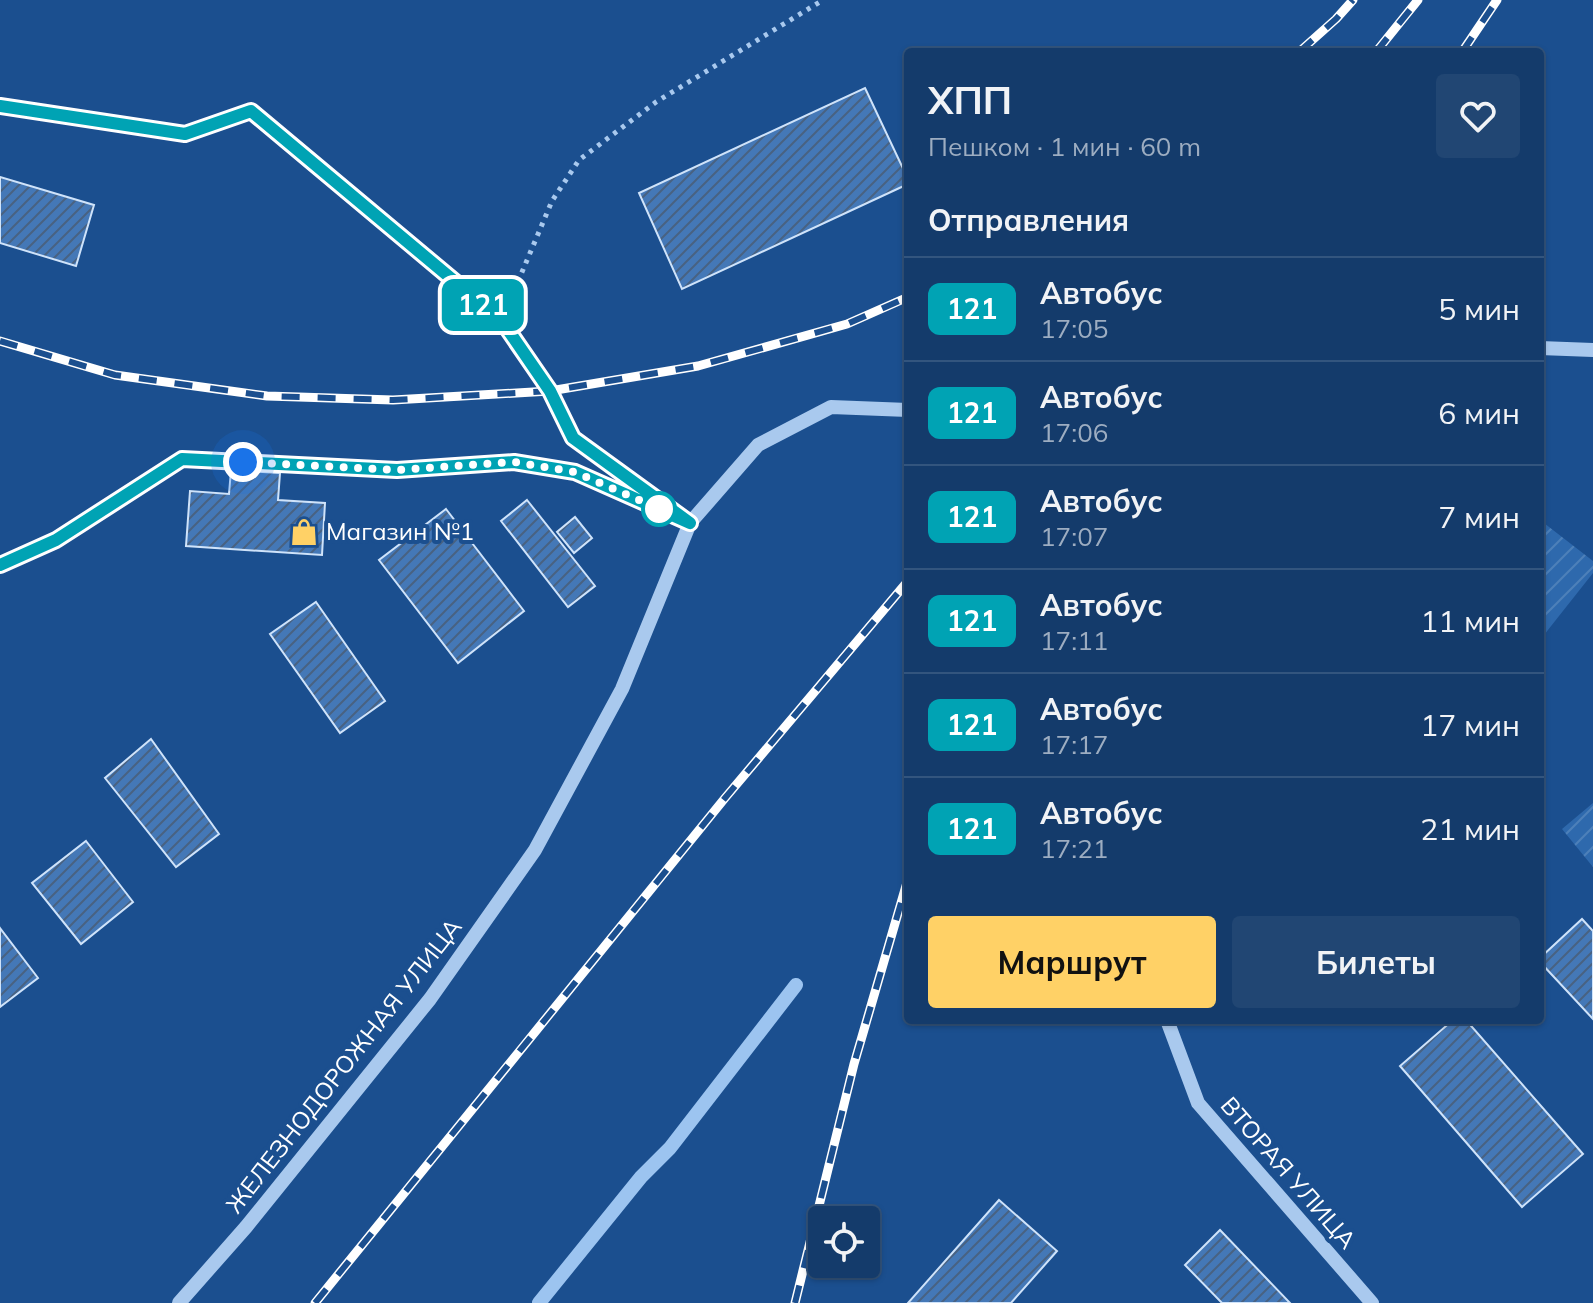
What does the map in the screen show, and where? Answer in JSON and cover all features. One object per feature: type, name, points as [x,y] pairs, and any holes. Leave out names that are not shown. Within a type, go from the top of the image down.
[{"type":"street","points":[[0,106],[185,134],[251,111],[502,321],[550,391],[573,438],[690,523]]},
{"type":"street","points":[[1544,348],[1593,350]]},
{"type":"street","name":"ЖЕЛЕЗНОДОРОЖНАЯ УЛИЦА","points":[[179,1303],[246,1227],[430,999],[535,850],[622,689],[690,523],[758,445],[807,419],[831,407],[904,410]]},
{"type":"street","points":[[0,565],[56,540],[182,459],[397,470],[514,462],[575,472],[690,523]]},
{"type":"street","name":"ВТОРАЯ УЛИЦА","points":[[1168,1024],[1198,1103],[1372,1303]]},
{"type":"path","points":[[502,321],[552,201],[579,160],[656,102],[823,0]]},
{"type":"shaded area","points":[[1544,523],[1593,561],[1593,573],[1544,635]]},
{"type":"shaded area","points":[[1593,803],[1593,867],[1562,829]]},
{"type":"building","points":[[865,88],[904,171],[904,186],[682,289],[639,193]]},
{"type":"building","points":[[0,177],[94,205],[76,266],[0,243]]},
{"type":"building","points":[[231,470],[280,473],[278,500],[325,503],[322,555],[186,546],[190,491],[229,494]]},
{"type":"building","points":[[527,500],[595,586],[568,607],[501,521]]},
{"type":"building","points":[[446,509],[524,611],[458,663],[379,560]]},
{"type":"building","points":[[575,517],[592,538],[574,553],[557,532]]},
{"type":"building","points":[[316,602],[385,701],[340,733],[270,634]]},
{"type":"building","points":[[151,739],[219,834],[176,867],[105,778]]},
{"type":"building","points":[[86,841],[133,902],[81,944],[32,883]]},
{"type":"building","points":[[1582,919],[1593,931],[1593,1019],[1544,966],[1544,954]]},
{"type":"building","points":[[0,928],[38,978],[0,1007]]},
{"type":"building","points":[[1448,1024],[1469,1024],[1583,1154],[1522,1207],[1400,1066]]},
{"type":"building","points":[[999,1200],[1057,1251],[1011,1303],[908,1303]]},
{"type":"building","points":[[1220,1230],[1290,1303],[1222,1303],[1185,1265]]},
{"type":"waterway","points":[[539,1303],[641,1177],[670,1148],[796,985]]},
{"type":"railway","points":[[1303,48],[1353,0]]},
{"type":"railway","points":[[1379,48],[1418,0]]},
{"type":"railway","points":[[1465,48],[1497,0]]},
{"type":"railway","points":[[0,341],[115,375],[267,396],[393,400],[550,391],[698,366],[847,324],[904,299]]},
{"type":"railway","points":[[315,1303],[725,798],[904,586]]},
{"type":"railway","points":[[795,1303],[854,1064],[904,893]]},
{"type":"bus line","name":"121","points":[[0,106],[185,134],[251,111],[502,321],[550,391],[573,438],[690,523],[575,472],[514,462],[397,470],[182,459],[56,540],[0,565]]},
{"type":"place","name":"Магазин №1","points":[[304,532]]},
{"type":"route","points":[[243,462],[397,470],[514,462],[575,472],[662,510],[659,509]]}]
